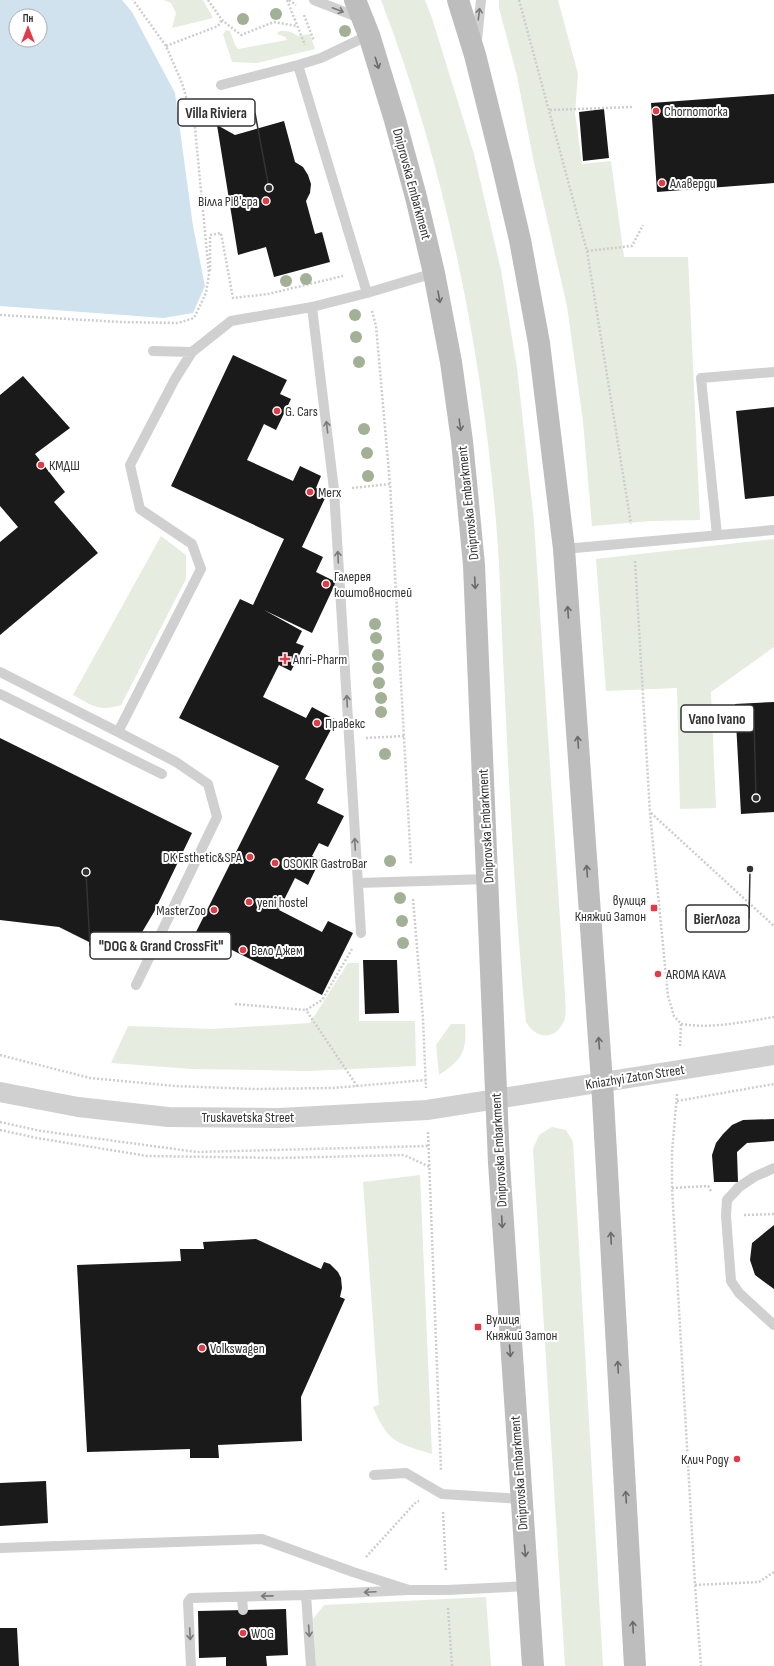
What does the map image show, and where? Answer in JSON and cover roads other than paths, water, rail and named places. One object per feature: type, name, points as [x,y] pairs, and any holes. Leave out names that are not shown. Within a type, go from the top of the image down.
[{"type":"main road","points":[[458,0],[475,56],[520,240],[538,336],[564,549],[602,1082],[635,1666]]},
{"type":"main road","name":"Dniprovska Embarkment","points":[[362,18],[395,120],[416,197],[434,273],[451,362],[462,441],[474,565],[496,1099],[507,1303],[533,1666]]},
{"type":"street","name":"Kniazhyi Zaton Street","points":[[496,1099],[774,1055]]},
{"type":"street","name":"Truskavetska Street","points":[[0,1092],[78,1107],[168,1117],[279,1118],[427,1110],[496,1099]]},
{"type":"lane","points":[[221,85],[321,58],[362,18],[314,0]]},
{"type":"lane","points":[[475,56],[481,0]]},
{"type":"lane","points":[[298,65],[367,293]]},
{"type":"lane","points":[[118,732],[201,569],[192,544],[140,509],[130,465],[175,379],[192,352],[231,321],[312,307],[367,293],[434,273]]},
{"type":"lane","points":[[312,307],[334,490],[361,933]]},
{"type":"lane","points":[[153,351],[192,352]]},
{"type":"lane","points":[[717,535],[701,378],[774,372]]},
{"type":"lane","points":[[564,549],[774,530]]},
{"type":"lane","points":[[1,674],[176,762],[208,784],[217,817],[136,985]]},
{"type":"lane","points":[[0,694],[162,774]]},
{"type":"lane","points":[[358,883],[488,879]]},
{"type":"lane","points":[[774,1168],[754,1177],[739,1187],[727,1200],[726,1216],[731,1280],[739,1293],[774,1325]]},
{"type":"lane","points":[[374,1475],[406,1473],[442,1494],[521,1499]]},
{"type":"lane","points":[[0,1548],[262,1539],[353,1572],[409,1590]]},
{"type":"lane","points":[[191,1666],[188,1602],[191,1598],[306,1596],[409,1590],[447,1590],[528,1586]]},
{"type":"lane","points":[[306,1596],[311,1666]]},
{"type":"lane","points":[[242,1597],[243,1610]]},
{"type":"water","points":[[0,0],[122,0],[132,12],[175,93],[193,226],[205,286],[193,313],[164,318],[0,306]]},
{"type":"place","name":"Chornomorka","points":[[656,111]]},
{"type":"place","name":"Алаверди","points":[[662,183]]},
{"type":"place","name":"Villa Riviera","points":[[269,188]]},
{"type":"place","name":"Вілла Рів'єра","points":[[266,201]]},
{"type":"place","name":"G. Cars","points":[[277,411]]},
{"type":"place","name":"КМДШ","points":[[41,465]]},
{"type":"place","name":"Merx","points":[[310,492]]},
{"type":"place","name":"Галерея коштовностей","points":[[326,584]]},
{"type":"place","name":"Anri-Pharm","points":[[285,659]]},
{"type":"place","name":"Правекс","points":[[317,723]]},
{"type":"place","name":"Vano Ivano","points":[[756,798]]},
{"type":"place","name":"DK Esthetic&SPA","points":[[250,857]]},
{"type":"place","name":"OSOKIR GastroBar","points":[[275,863]]},
{"type":"place","name":"BierЛога","points":[[750,869]]},
{"type":"place","name":"\"DOG & Grand CrossFit\"","points":[[86,872]]},
{"type":"place","name":"yeni hostel","points":[[249,902]]},
{"type":"place","name":"вулиця Княжий Затон","points":[[654,908]]},
{"type":"place","name":"MasterZoo","points":[[214,910]]},
{"type":"place","name":"Вело Джем","points":[[243,950]]},
{"type":"place","name":"AROMA KAVA","points":[[658,974]]},
{"type":"place","name":"Вулиця Княжий Затон","points":[[478,1327]]},
{"type":"place","name":"Volkswagen","points":[[202,1348]]},
{"type":"place","name":"Клич Роду","points":[[737,1459]]},
{"type":"place","name":"WOG","points":[[243,1633]]}]
